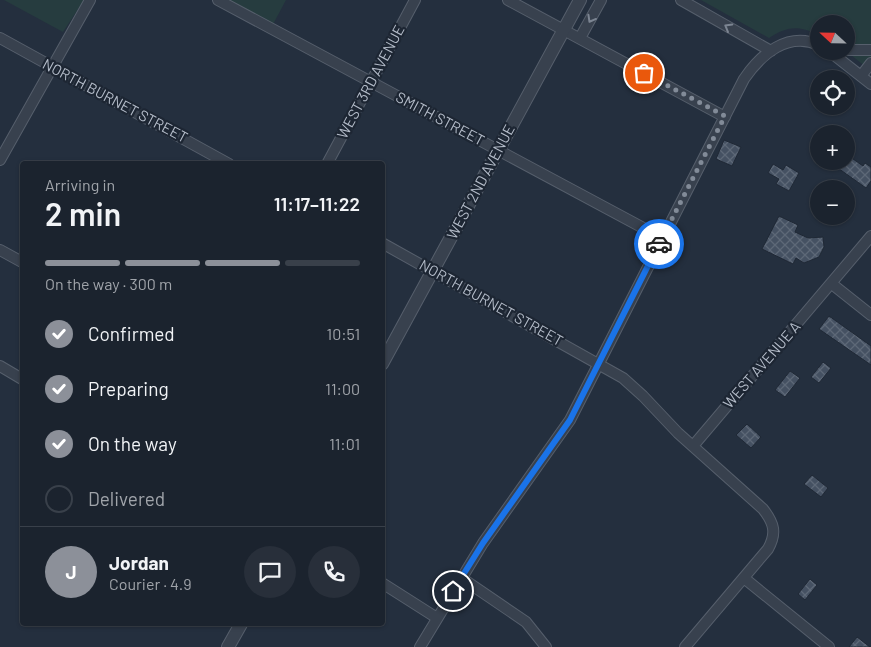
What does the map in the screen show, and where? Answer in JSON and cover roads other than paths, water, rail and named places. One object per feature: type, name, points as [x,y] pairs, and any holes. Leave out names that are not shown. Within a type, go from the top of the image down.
[{"type":"street","points":[[0,160],[90,0]]},
{"type":"street","name":"SMITH STREET","points":[[218,0],[662,238]]},
{"type":"street","name":"WEST 3RD AVENUE","points":[[329,161],[415,0]]},
{"type":"street","points":[[508,0],[725,116]]},
{"type":"street","name":"WEST 2ND AVENUE","points":[[385,359],[580,0]]},
{"type":"street","points":[[580,38],[601,0]]},
{"type":"street","points":[[681,0],[771,51]]},
{"type":"street","name":"NORTH BURNET STREET","points":[[0,38],[223,161]]},
{"type":"street","points":[[420,647],[460,577],[556,441],[600,364],[662,238],[725,116],[755,63],[771,51],[797,39],[810,41]]},
{"type":"street","points":[[855,50],[871,50]]},
{"type":"street","points":[[841,60],[871,84]]},
{"type":"street","points":[[861,76],[871,63]]},
{"type":"street","name":"WEST AVENUE A","points":[[693,446],[871,236]]},
{"type":"street","name":"NORTH BURNET STREET","points":[[385,245],[600,364],[643,396],[693,446],[763,509],[771,519],[774,529],[768,549],[744,578]]},
{"type":"street","points":[[0,250],[20,261]]},
{"type":"street","points":[[832,284],[871,315]]},
{"type":"street","points":[[0,366],[20,378]]},
{"type":"street","points":[[460,577],[526,622],[546,647]]},
{"type":"street","points":[[685,647],[744,578],[829,647]]},
{"type":"street","points":[[385,585],[437,618]]},
{"type":"street","points":[[228,647],[240,626]]}]
